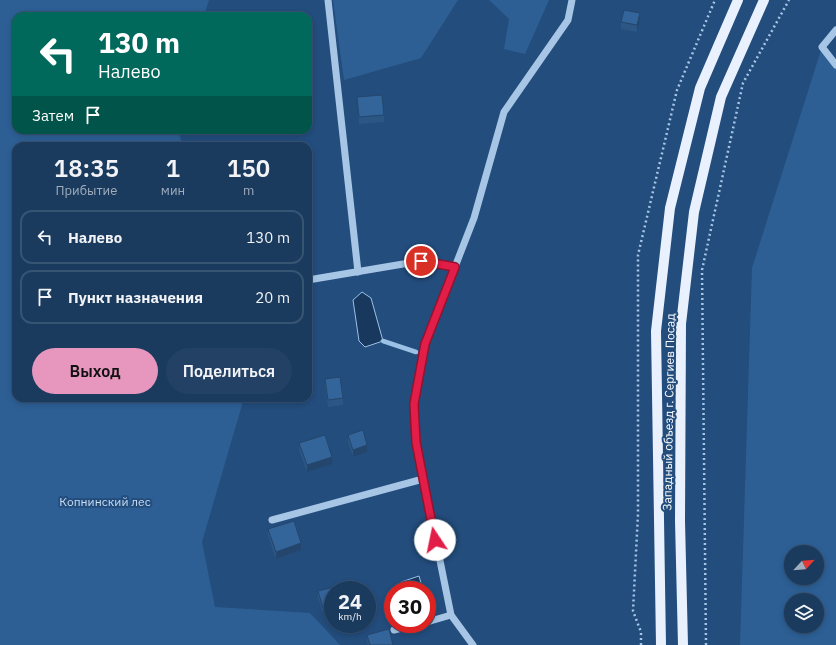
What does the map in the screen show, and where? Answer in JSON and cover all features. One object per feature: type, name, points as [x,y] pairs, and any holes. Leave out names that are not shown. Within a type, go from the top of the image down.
[{"type":"main road","name":"Западный объезд г. Сергиев Посад","points":[[661,645],[656,331],[670,208],[700,88],[738,0]]},
{"type":"main road","name":"Западный объезд г. Сергиев Посад","points":[[683,645],[680,521],[681,324],[694,212],[721,97],[764,0]]},
{"type":"street","points":[[328,0],[358,272]]},
{"type":"street","points":[[473,645],[451,615],[416,442],[414,404],[425,344],[474,218],[504,112],[568,20],[572,0]]},
{"type":"street","points":[[836,30],[822,47],[836,65]]},
{"type":"street","points":[[312,279],[421,261],[455,267]]},
{"type":"street","points":[[272,520],[423,479]]},
{"type":"street","points":[[436,619],[451,615]]},
{"type":"path","points":[[706,645],[702,270],[743,83],[789,0]]},
{"type":"green space","name":"Копнинский лес","points":[[0,0],[209,0],[205,12],[12,12],[12,134],[179,134],[182,142],[12,142],[12,402],[243,402],[202,542],[215,607],[310,613],[324,628],[324,633],[329,633],[340,645],[0,645]]},
{"type":"green space","points":[[333,0],[458,0],[421,58],[344,80]]},
{"type":"green space","points":[[489,0],[549,0],[525,54],[504,49],[509,19]]},
{"type":"green space","points":[[822,47],[836,65],[836,645],[740,645],[752,268]]},
{"type":"shaded area","points":[[362,292],[371,298],[383,341],[365,347],[359,341],[353,300]]},
{"type":"shaded area","points":[[419,576],[420,581],[404,581]]},
{"type":"building","points":[[624,10],[640,13],[637,25],[621,22]]},
{"type":"building","points":[[382,95],[384,115],[359,117],[357,97]]},
{"type":"building","points":[[340,377],[343,398],[328,400],[325,379]]},
{"type":"building","points":[[363,430],[367,445],[353,450],[348,435]]},
{"type":"building","points":[[325,435],[332,457],[307,465],[299,443]]},
{"type":"building","points":[[294,521],[301,543],[276,552],[268,529]]},
{"type":"building","points":[[324,590],[324,608],[323,608],[318,591]]},
{"type":"building","points":[[384,630],[384,633],[390,633],[393,645],[370,645],[367,635]]},
{"type":"waterway","points":[[383,341],[416,352]]},
{"type":"route","points":[[421,261],[455,267],[425,344],[414,404],[416,442],[435,540]]}]
